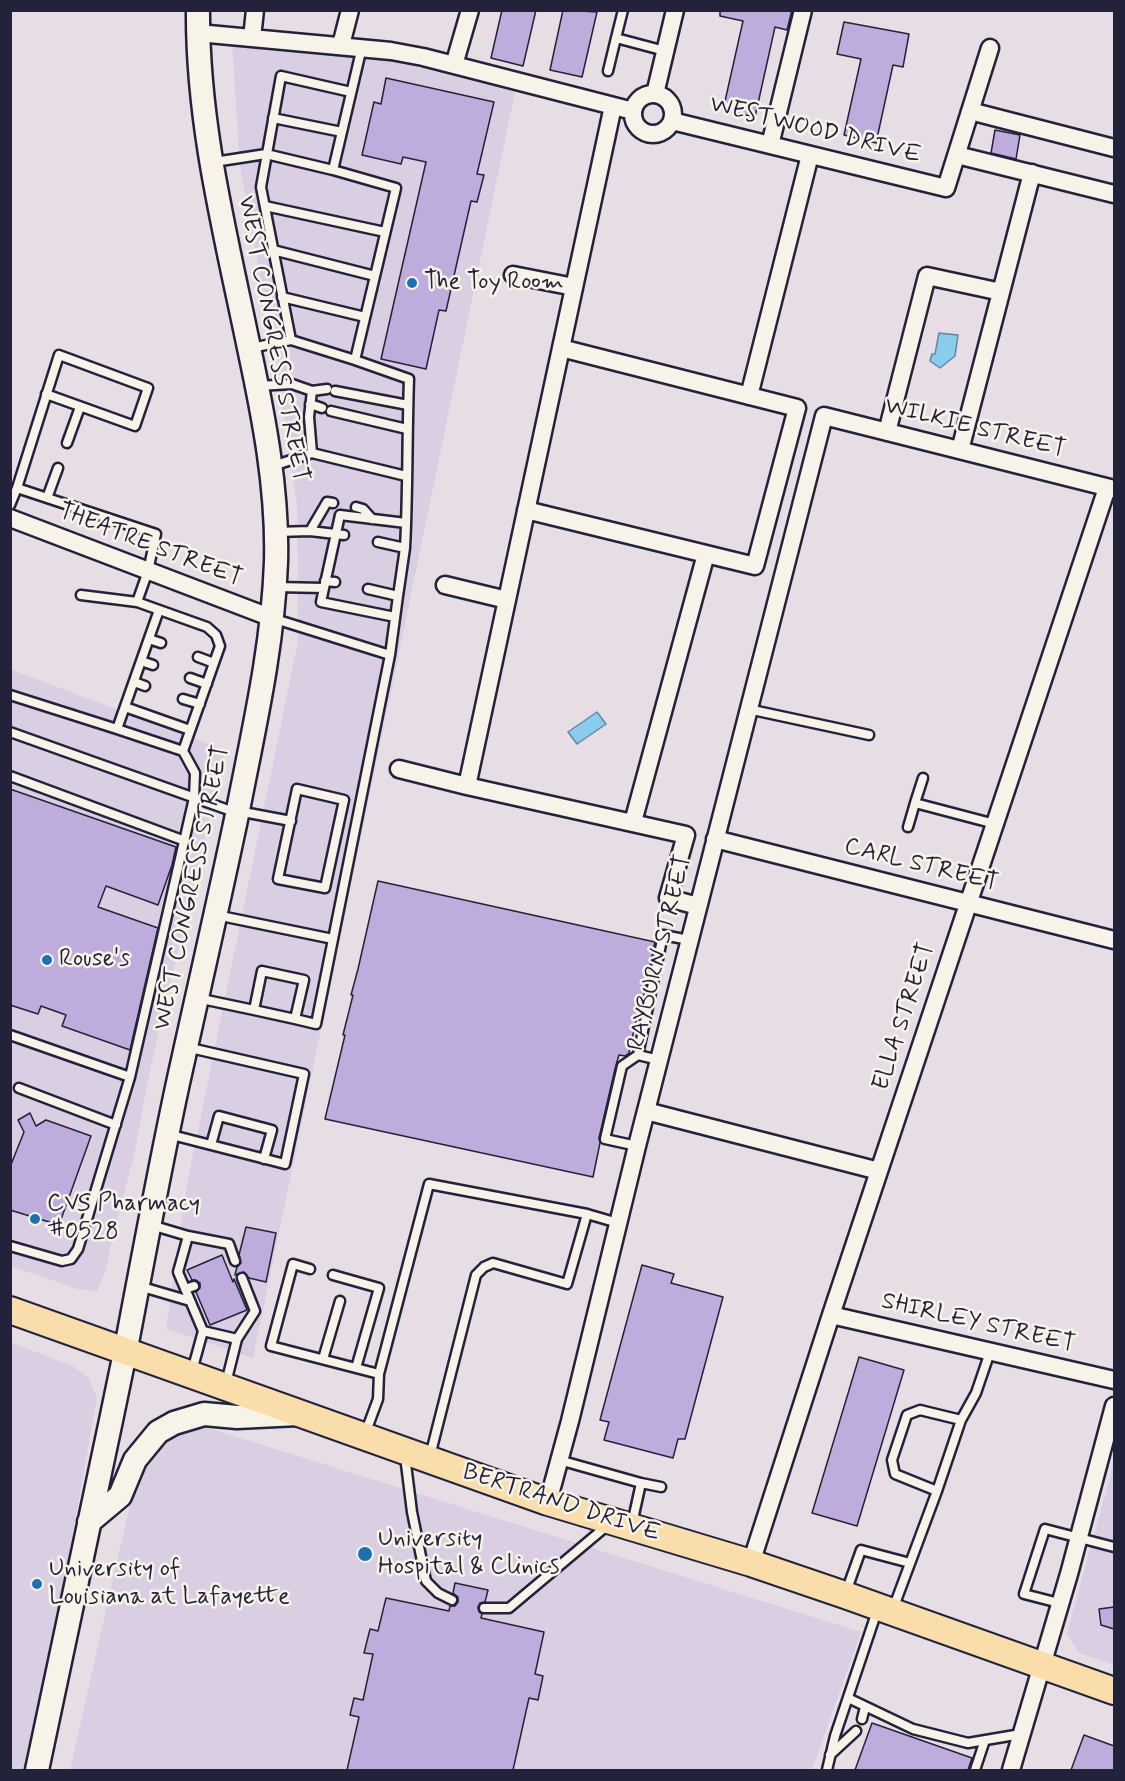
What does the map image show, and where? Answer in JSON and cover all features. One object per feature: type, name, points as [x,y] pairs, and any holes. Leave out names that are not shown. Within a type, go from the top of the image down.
[{"type":"main road","name":"WEST CONGRESS STREET","points":[[37,1770],[186,1047],[237,812],[266,668],[272,618],[276,532],[271,467],[250,349],[205,129],[198,10]]},
{"type":"main road","name":"BERTRAND DRIVE","points":[[10,1310],[548,1502],[751,1563],[1114,1691]]},
{"type":"main road","points":[[89,1522],[120,1496],[135,1460],[158,1432],[174,1423],[204,1414],[237,1418],[301,1414]]},
{"type":"street","points":[[252,38],[255,10]]},
{"type":"street","points":[[341,45],[350,10]]},
{"type":"street","points":[[454,65],[470,10]]},
{"type":"street","points":[[655,94],[675,10]]},
{"type":"street","points":[[770,145],[803,10]]},
{"type":"street","points":[[198,33],[392,51],[633,111]]},
{"type":"street","points":[[990,48],[957,155],[1114,194]]},
{"type":"street","points":[[655,94],[669,102],[672,108],[672,121],[658,134],[646,133],[635,124],[633,111],[639,99],[645,95],[655,94]]},
{"type":"street","points":[[467,786],[613,106]]},
{"type":"street","points":[[970,111],[1114,148]]},
{"type":"street","name":"WESTWOOD DRIVE","points":[[672,121],[946,188],[957,155]]},
{"type":"street","points":[[749,396],[810,155]]},
{"type":"street","points":[[960,450],[1032,173]]},
{"type":"street","points":[[513,275],[574,287]]},
{"type":"street","points":[[887,432],[927,276],[1001,292]]},
{"type":"street","points":[[561,348],[797,408],[755,566]]},
{"type":"street","name":"WILKIE STREET","points":[[824,416],[1111,488]]},
{"type":"street","name":"RAYBURN STREET","points":[[548,1502],[824,416]]},
{"type":"street","points":[[779,476],[807,483]]},
{"type":"street","name":"ELLA STREET","points":[[751,1563],[968,903],[1111,488]]},
{"type":"street","points":[[526,510],[783,574]]},
{"type":"street","name":"THEATRE STREET","points":[[10,518],[272,618]]},
{"type":"street","points":[[633,822],[706,554]]},
{"type":"street","points":[[445,585],[507,600]]},
{"type":"street","points":[[399,770],[686,835],[668,898],[698,906]]},
{"type":"street","name":"CARL STREET","points":[[715,839],[1114,939]]},
{"type":"street","points":[[646,1111],[879,1171]]},
{"type":"street","name":"SHIRLEY STREET","points":[[831,1315],[1114,1380]]},
{"type":"street","points":[[1011,1770],[1114,1406]]},
{"type":"lane","points":[[608,71],[623,10]]},
{"type":"lane","points":[[616,38],[665,51]]},
{"type":"lane","points":[[333,170],[362,47]]},
{"type":"lane","points":[[291,340],[261,187],[281,76],[351,92]]},
{"type":"lane","points":[[273,118],[342,132]]},
{"type":"lane","points":[[211,163],[266,154],[333,170],[396,189],[355,360]]},
{"type":"lane","points":[[265,206],[385,232]]},
{"type":"lane","points":[[273,250],[375,276]]},
{"type":"lane","points":[[282,297],[365,317]]},
{"type":"lane","points":[[197,998],[316,1024],[390,655],[405,548],[409,379],[291,340],[250,349]]},
{"type":"lane","points":[[10,506],[46,394],[59,356],[148,388],[135,426],[46,394]]},
{"type":"lane","points":[[257,386],[292,384],[312,391],[331,390],[408,405]]},
{"type":"lane","points":[[312,391],[309,417],[312,453]]},
{"type":"lane","points":[[310,404],[407,429]]},
{"type":"lane","points":[[67,443],[80,407]]},
{"type":"lane","points":[[271,467],[312,453],[406,476]]},
{"type":"lane","points":[[47,498],[58,468]]},
{"type":"lane","points":[[16,488],[156,534],[148,571],[137,602]]},
{"type":"lane","points":[[310,531],[327,502],[333,503]]},
{"type":"lane","points":[[356,507],[363,509],[372,519]]},
{"type":"lane","points":[[395,617],[321,602],[340,535],[340,515],[406,523]]},
{"type":"lane","points":[[276,532],[310,531],[340,535]]},
{"type":"lane","points":[[378,542],[405,548]]},
{"type":"lane","points":[[274,587],[328,583]]},
{"type":"lane","points":[[368,589],[398,596]]},
{"type":"lane","points":[[81,596],[137,602],[207,627],[216,634],[220,646],[183,751]]},
{"type":"lane","points":[[117,729],[159,610]]},
{"type":"lane","points":[[272,618],[390,655]]},
{"type":"lane","points":[[149,639],[160,643]]},
{"type":"lane","points":[[198,657],[214,663]]},
{"type":"lane","points":[[141,661],[153,665]]},
{"type":"lane","points":[[190,678],[207,684]]},
{"type":"lane","points":[[134,682],[146,686]]},
{"type":"lane","points":[[10,694],[183,751],[195,773],[194,798],[185,841],[130,1077],[78,1249],[71,1259],[62,1261],[10,1246]]},
{"type":"lane","points":[[183,699],[200,704]]},
{"type":"lane","points":[[125,706],[190,730]]},
{"type":"lane","points":[[748,709],[869,735]]},
{"type":"lane","points":[[10,732],[237,812],[291,821]]},
{"type":"lane","points":[[10,776],[185,841]]},
{"type":"lane","points":[[908,827],[923,778]]},
{"type":"lane","points":[[297,789],[344,800],[325,888],[278,879],[291,821],[297,789]]},
{"type":"lane","points":[[915,803],[995,824]]},
{"type":"lane","points":[[215,915],[333,939]]},
{"type":"lane","points":[[637,1146],[605,1139],[622,1066],[638,1055],[663,935],[689,940]]},
{"type":"lane","points":[[254,1010],[262,971],[304,980],[295,1019]]},
{"type":"lane","points":[[10,1035],[130,1077]]},
{"type":"lane","points":[[168,1134],[285,1164],[303,1074],[186,1047]]},
{"type":"lane","points":[[638,1055],[659,1060]]},
{"type":"lane","points":[[19,1088],[116,1125]]},
{"type":"lane","points":[[211,1145],[219,1116],[272,1130],[264,1159]]},
{"type":"lane","points":[[363,1437],[378,1399],[380,1374],[429,1184],[587,1214],[618,1223]]},
{"type":"lane","points":[[429,1460],[476,1275],[484,1267],[493,1263],[567,1284],[587,1214]]},
{"type":"lane","points":[[150,1224],[188,1236],[229,1244],[235,1261]]},
{"type":"lane","points":[[188,1236],[178,1272],[190,1287],[190,1301]]},
{"type":"lane","points":[[310,1269],[293,1264],[271,1346],[380,1374]]},
{"type":"lane","points":[[333,1275],[379,1288],[356,1368]]},
{"type":"lane","points":[[225,1387],[237,1339],[255,1311],[245,1296],[242,1278]]},
{"type":"lane","points":[[138,1286],[190,1301],[200,1313],[203,1331],[191,1374]]},
{"type":"lane","points":[[323,1359],[340,1301]]},
{"type":"lane","points":[[203,1331],[237,1339]]},
{"type":"lane","points":[[827,1770],[848,1698],[885,1610],[910,1563],[961,1420],[976,1393],[990,1352]]},
{"type":"lane","points":[[937,1491],[895,1474],[892,1460],[907,1415],[920,1410],[961,1420]]},
{"type":"lane","points":[[405,1452],[412,1512],[426,1581],[438,1593],[452,1600]]},
{"type":"lane","points":[[559,1460],[661,1487]]},
{"type":"lane","points":[[484,1608],[509,1608],[622,1525],[641,1483]]},
{"type":"lane","points":[[1059,1603],[1024,1594],[1045,1529],[1114,1546]]},
{"type":"lane","points":[[845,1595],[861,1551],[910,1563]]},
{"type":"lane","points":[[848,1698],[913,1729],[968,1743],[1022,1734]]},
{"type":"lane","points":[[862,1719],[864,1707]]},
{"type":"lane","points":[[830,1755],[856,1731]]},
{"type":"lane","points":[[975,1770],[985,1740]]},
{"type":"shaded area","points":[[232,44],[376,57],[515,92],[253,1358],[166,1329],[188,1179],[298,641],[297,507],[276,363],[240,167]]},
{"type":"shaded area","points":[[10,669],[225,750],[149,1075],[134,1155],[106,1269],[97,1292],[77,1289],[11,1266]]},
{"type":"shaded area","name":"University of Louisiana at Lafayette","points":[[10,1342],[73,1366],[89,1378],[97,1398],[30,1770],[10,1770]]},
{"type":"shaded area","name":"University Hospital & Clinics","points":[[187,1427],[208,1428],[861,1632],[812,1770],[70,1770],[136,1477],[166,1437]]},
{"type":"shaded area","points":[[1114,1462],[1114,1665],[1079,1653],[1067,1633]]},
{"type":"water","points":[[939,333],[958,335],[955,356],[940,368],[930,361],[932,354],[935,354]]},
{"type":"water","points":[[597,712],[606,724],[577,744],[568,732]]},
{"type":"building","points":[[502,10],[536,10],[523,66],[491,58]]},
{"type":"building","points":[[563,10],[597,12],[582,77],[550,70]]},
{"type":"building","points":[[720,10],[792,10],[787,30],[775,27],[755,117],[723,110],[743,21],[720,16]]},
{"type":"building","points":[[844,22],[909,34],[903,67],[893,65],[876,143],[844,135],[861,59],[837,54]]},
{"type":"building","points":[[386,78],[494,102],[477,174],[484,175],[477,202],[471,201],[446,311],[439,310],[426,369],[381,359],[426,162],[403,157],[401,164],[362,155],[374,102],[381,104]]},
{"type":"building","points":[[995,130],[1020,135],[1016,159],[991,153]]},
{"type":"building","points":[[10,789],[176,847],[158,905],[106,886],[98,907],[158,928],[130,1050],[62,1026],[66,1015],[41,1006],[38,1014],[10,1005]]},
{"type":"building","points":[[378,881],[655,942],[629,1053],[625,1056],[619,1055],[616,1065],[599,1138],[593,1177],[325,1119]]},
{"type":"building","points":[[30,1113],[36,1126],[46,1120],[91,1136],[59,1225],[10,1210],[10,1167],[24,1132],[18,1120]]},
{"type":"building","points":[[246,1227],[276,1233],[266,1282],[249,1278],[244,1272],[235,1275],[241,1263],[239,1255]]},
{"type":"building","points":[[222,1255],[247,1310],[210,1325],[196,1292],[200,1288],[200,1283],[192,1280],[187,1270]]},
{"type":"building","points":[[642,1265],[674,1274],[671,1283],[723,1297],[685,1439],[678,1439],[673,1458],[604,1440],[609,1422],[600,1420]]},
{"type":"building","points":[[859,1357],[904,1370],[857,1526],[812,1513]]},
{"type":"building","points":[[455,1583],[488,1590],[485,1602],[480,1603],[478,1607],[482,1614],[481,1618],[544,1632],[535,1674],[543,1676],[538,1700],[529,1698],[513,1770],[347,1770],[359,1717],[350,1715],[354,1698],[363,1700],[373,1654],[364,1653],[370,1629],[378,1631],[386,1598],[449,1611],[450,1606],[455,1606],[458,1602],[458,1597],[453,1593]]},
{"type":"building","points":[[1114,1607],[1114,1629],[1101,1625],[1099,1609]]},
{"type":"building","points":[[872,1723],[972,1758],[968,1770],[855,1770]]},
{"type":"building","points":[[1084,1735],[1114,1746],[1114,1770],[1071,1770]]},
{"type":"place","name":"The Toy Room","points":[[412,283]]},
{"type":"place","name":"Rouse's","points":[[47,960]]},
{"type":"place","name":"CVS Pharmacy #0528","points":[[35,1219]]},
{"type":"place","name":"University Hospital & Clinics","points":[[365,1554]]},
{"type":"place","name":"University of Louisiana at Lafayette","points":[[37,1584]]}]
